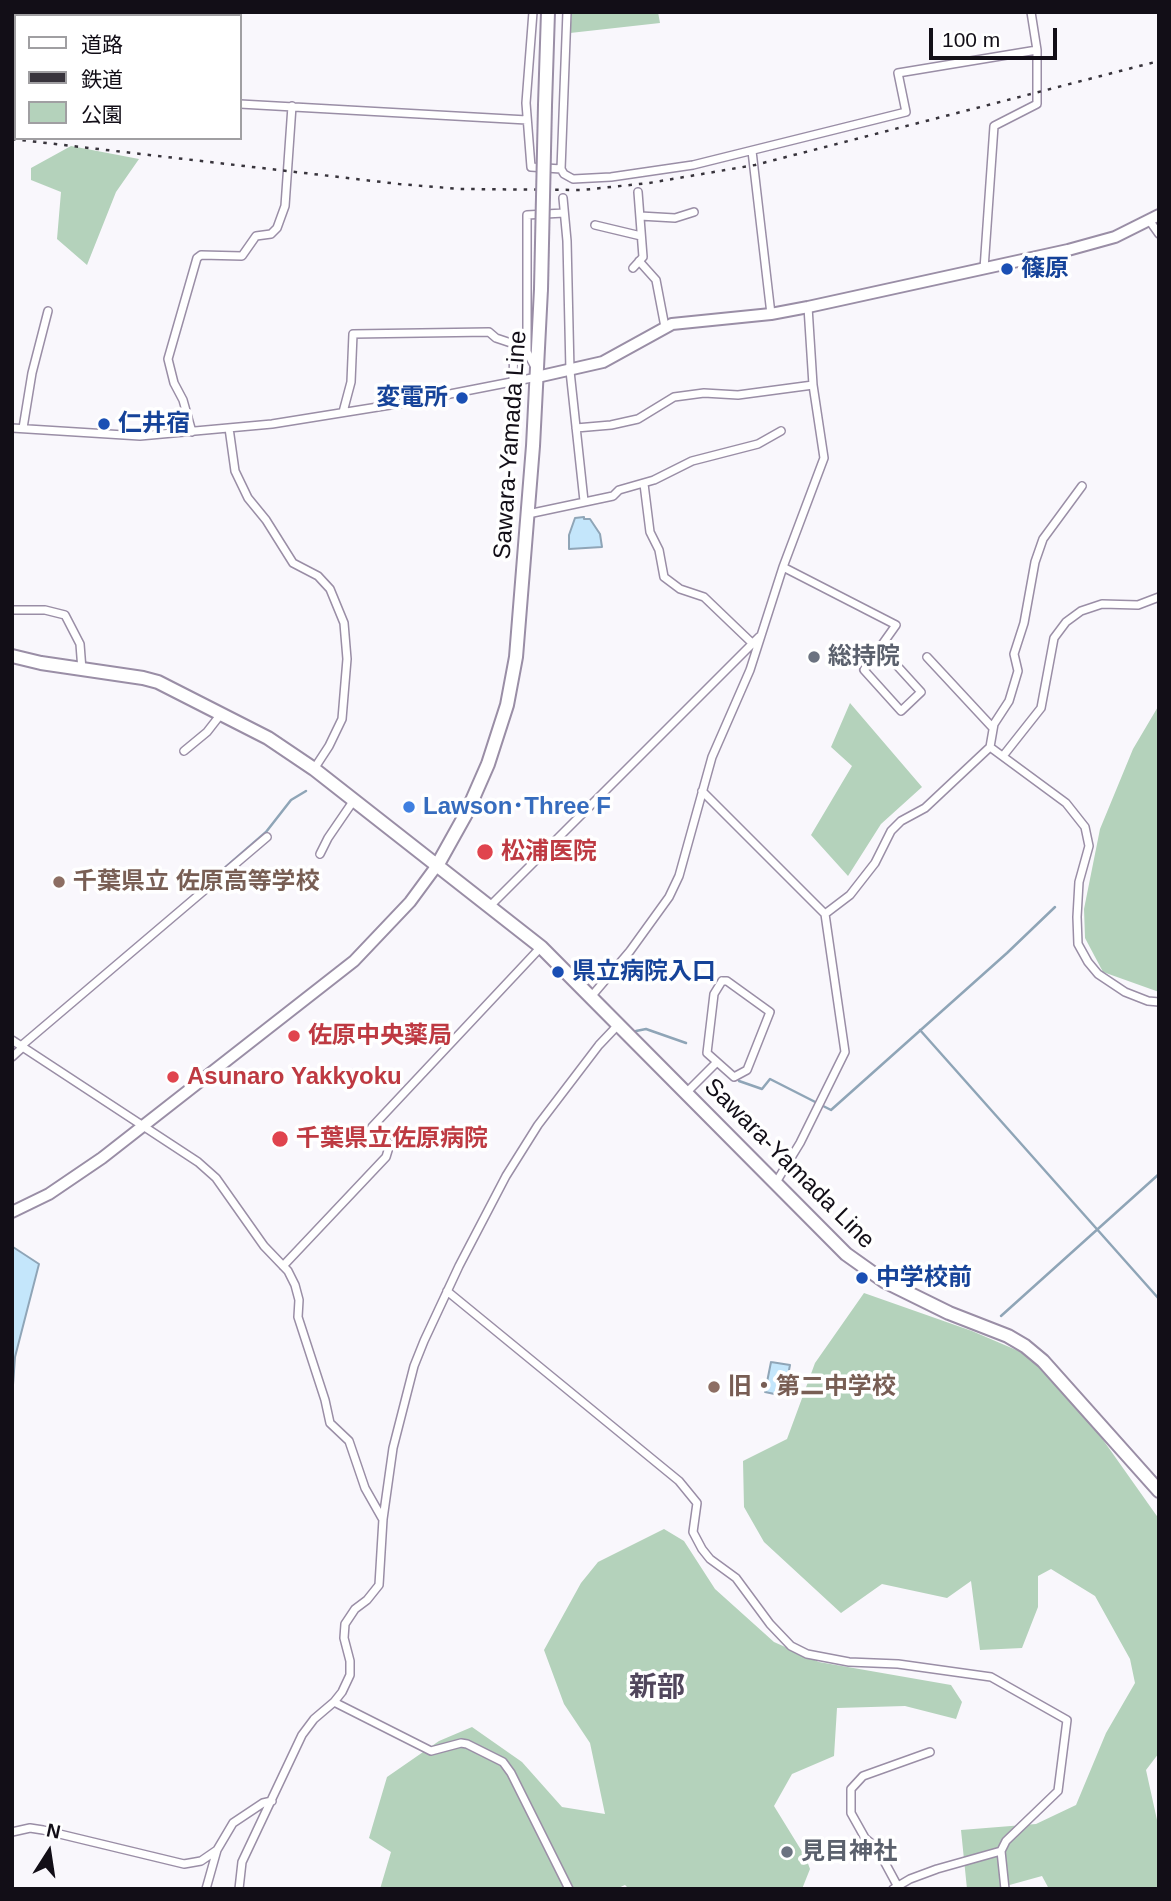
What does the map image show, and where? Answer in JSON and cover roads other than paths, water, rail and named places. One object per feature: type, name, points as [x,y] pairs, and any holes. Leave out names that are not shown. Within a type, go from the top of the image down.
[{"type":"main road","name":"Sawara-Yamada Line","points":[[438,864],[467,812],[488,764],[507,705],[517,645],[537,374],[548,12]]},
{"type":"main road","name":"Sawara-Yamada Line","points":[[12,656],[158,682],[268,738],[314,769],[541,947],[775,1184],[858,1264],[884,1281],[1025,1346],[1043,1361],[1159,1490]]},
{"type":"street","points":[[533,12],[527,120],[531,167],[561,169]]},
{"type":"street","points":[[568,12],[561,169],[573,179],[611,177],[693,165],[906,112],[898,73],[1037,50]]},
{"type":"street","points":[[984,269],[993,126],[1037,104],[1037,50],[1031,12]]},
{"type":"street","points":[[242,104],[527,120]]},
{"type":"street","points":[[192,432],[168,359],[197,258],[201,255],[242,256],[256,236],[271,234],[277,228],[285,206],[292,106]]},
{"type":"street","points":[[752,151],[771,314]]},
{"type":"street","points":[[633,268],[643,257],[638,192]]},
{"type":"street","points":[[563,198],[570,370],[584,501]]},
{"type":"street","points":[[640,216],[675,218],[694,212]]},
{"type":"street","points":[[537,374],[527,352],[527,215],[564,214]]},
{"type":"street","points":[[12,428],[140,436],[272,425],[409,402],[603,362],[672,324],[771,314],[984,269],[1115,237],[1154,217],[1159,234]]},
{"type":"street","points":[[595,225],[641,236]]},
{"type":"street","points":[[639,261],[656,280],[665,327]]},
{"type":"street","points":[[590,998],[630,951],[669,897],[679,876],[712,757],[750,670],[783,566],[824,458],[813,385],[808,307]]},
{"type":"street","points":[[23,428],[32,373],[48,312]]},
{"type":"street","points":[[343,412],[351,382],[353,334],[489,332],[496,338],[514,344],[513,381]]},
{"type":"street","points":[[576,428],[635,420],[674,397],[704,393],[738,395],[813,385]]},
{"type":"street","points":[[229,428],[235,471],[248,498],[266,520],[293,564],[318,576],[330,589],[344,623],[347,659],[342,719],[314,769]]},
{"type":"street","points":[[528,514],[613,496],[619,490],[644,484],[692,461],[748,447],[781,430]]},
{"type":"street","points":[[644,484],[650,533],[659,550],[664,578],[680,589],[704,597],[752,643]]},
{"type":"street","points":[[825,914],[850,895],[875,863],[891,831],[901,821],[925,808],[990,747],[993,728],[1009,701],[1018,671],[1014,654],[1024,623],[1035,562],[1043,539],[1082,486]]},
{"type":"street","points":[[783,566],[896,625],[880,647],[864,670],[901,711],[921,692],[880,647]]},
{"type":"street","points":[[1003,756],[1041,708],[1054,638],[1066,622],[1081,611],[1102,604],[1138,606],[1159,597]]},
{"type":"street","points":[[12,610],[45,610],[65,615],[80,644],[82,670]]},
{"type":"street","points":[[490,906],[762,634]]},
{"type":"street","points":[[927,657],[993,728]]},
{"type":"street","points":[[184,751],[208,732],[221,714]]},
{"type":"street","points":[[990,747],[1066,803],[1085,827],[1089,846],[1079,882],[1077,917],[1078,944],[1088,962],[1098,974],[1125,992],[1148,1001],[1159,1002]]},
{"type":"street","points":[[702,791],[825,914],[845,1052],[800,1143],[775,1184]]},
{"type":"street","points":[[320,854],[355,800]]},
{"type":"street","points":[[12,1057],[19,1045],[267,837]]},
{"type":"street","points":[[12,1212],[70,1181],[354,961],[410,902],[438,864]]},
{"type":"street","points":[[283,1266],[386,1157],[390,1144],[372,1126],[541,947]]},
{"type":"street","points":[[727,981],[770,1012],[747,1070],[734,1077],[717,1062],[707,1053],[709,1031],[714,994],[718,985],[727,981]]},
{"type":"street","points":[[239,1889],[242,1862],[302,1735],[342,1692],[349,1675],[345,1624],[355,1609],[367,1600],[379,1585],[383,1519],[393,1448],[414,1366],[447,1291],[506,1176],[538,1125],[599,1045],[618,1025]]},
{"type":"street","points":[[19,1045],[198,1162],[216,1178],[295,1285],[299,1300],[298,1317],[326,1400],[330,1423],[349,1441],[365,1489],[383,1519]]},
{"type":"street","points":[[687,1092],[717,1062]]},
{"type":"street","points":[[447,1291],[679,1481],[696,1503],[693,1532],[702,1549],[710,1559],[736,1578],[770,1624],[791,1646],[807,1654],[849,1662],[898,1664],[991,1677],[1067,1720],[1058,1791],[1006,1840],[1001,1851],[1005,1889]]},
{"type":"street","points":[[334,1702],[431,1751],[461,1743],[503,1762],[569,1889]]},
{"type":"street","points":[[930,1752],[863,1776],[851,1789],[851,1812],[865,1838],[877,1848],[895,1887],[937,1869],[1001,1851]]},
{"type":"street","points":[[206,1889],[217,1850],[233,1823],[263,1803],[272,1801]]},
{"type":"street","points":[[12,1832],[30,1828],[43,1830],[184,1864],[201,1861],[217,1850]]},
{"type":"water","points":[[575,518],[590,519],[600,534],[602,547],[569,549],[569,535]]},
{"type":"water","points":[[13,1247],[39,1264],[15,1357],[12,1399]]},
{"type":"water","points":[[771,1362],[790,1365],[784,1396],[765,1392]]},
{"type":"waterway","points":[[174,912],[266,832],[291,800],[306,791]]},
{"type":"waterway","points":[[739,1081],[762,1089],[770,1079],[831,1110],[1055,907]]},
{"type":"waterway","points":[[636,1031],[646,1029],[686,1043]]},
{"type":"waterway","points":[[920,1030],[1159,1299]]},
{"type":"waterway","points":[[1001,1316],[1159,1174]]},
{"type":"railway","points":[[21,140],[399,184],[460,189],[582,190],[649,183],[755,165],[1159,61]]},
{"type":"place","name":"篠原","points":[[1007,269]]},
{"type":"place","name":"変電所","points":[[462,398]]},
{"type":"place","name":"仁井宿","points":[[104,424]]},
{"type":"place","name":"総持院","points":[[814,657]]},
{"type":"place","name":"Lawson･Three F","points":[[409,807]]},
{"type":"place","name":"松浦医院","points":[[485,852]]},
{"type":"place","name":"千葉県立 佐原高等学校","points":[[59,882]]},
{"type":"place","name":"県立病院入口","points":[[558,972]]},
{"type":"place","name":"佐原中央薬局","points":[[294,1036]]},
{"type":"place","name":"Asunaro Yakkyoku","points":[[173,1077]]},
{"type":"place","name":"千葉県立佐原病院","points":[[280,1139]]},
{"type":"place","name":"中学校前","points":[[862,1278]]},
{"type":"place","name":"旧・第二中学校","points":[[714,1387]]},
{"type":"place","name":"見目神社","points":[[787,1852]]},
{"type":"district","name":"新部","points":[[657,1688]]}]
